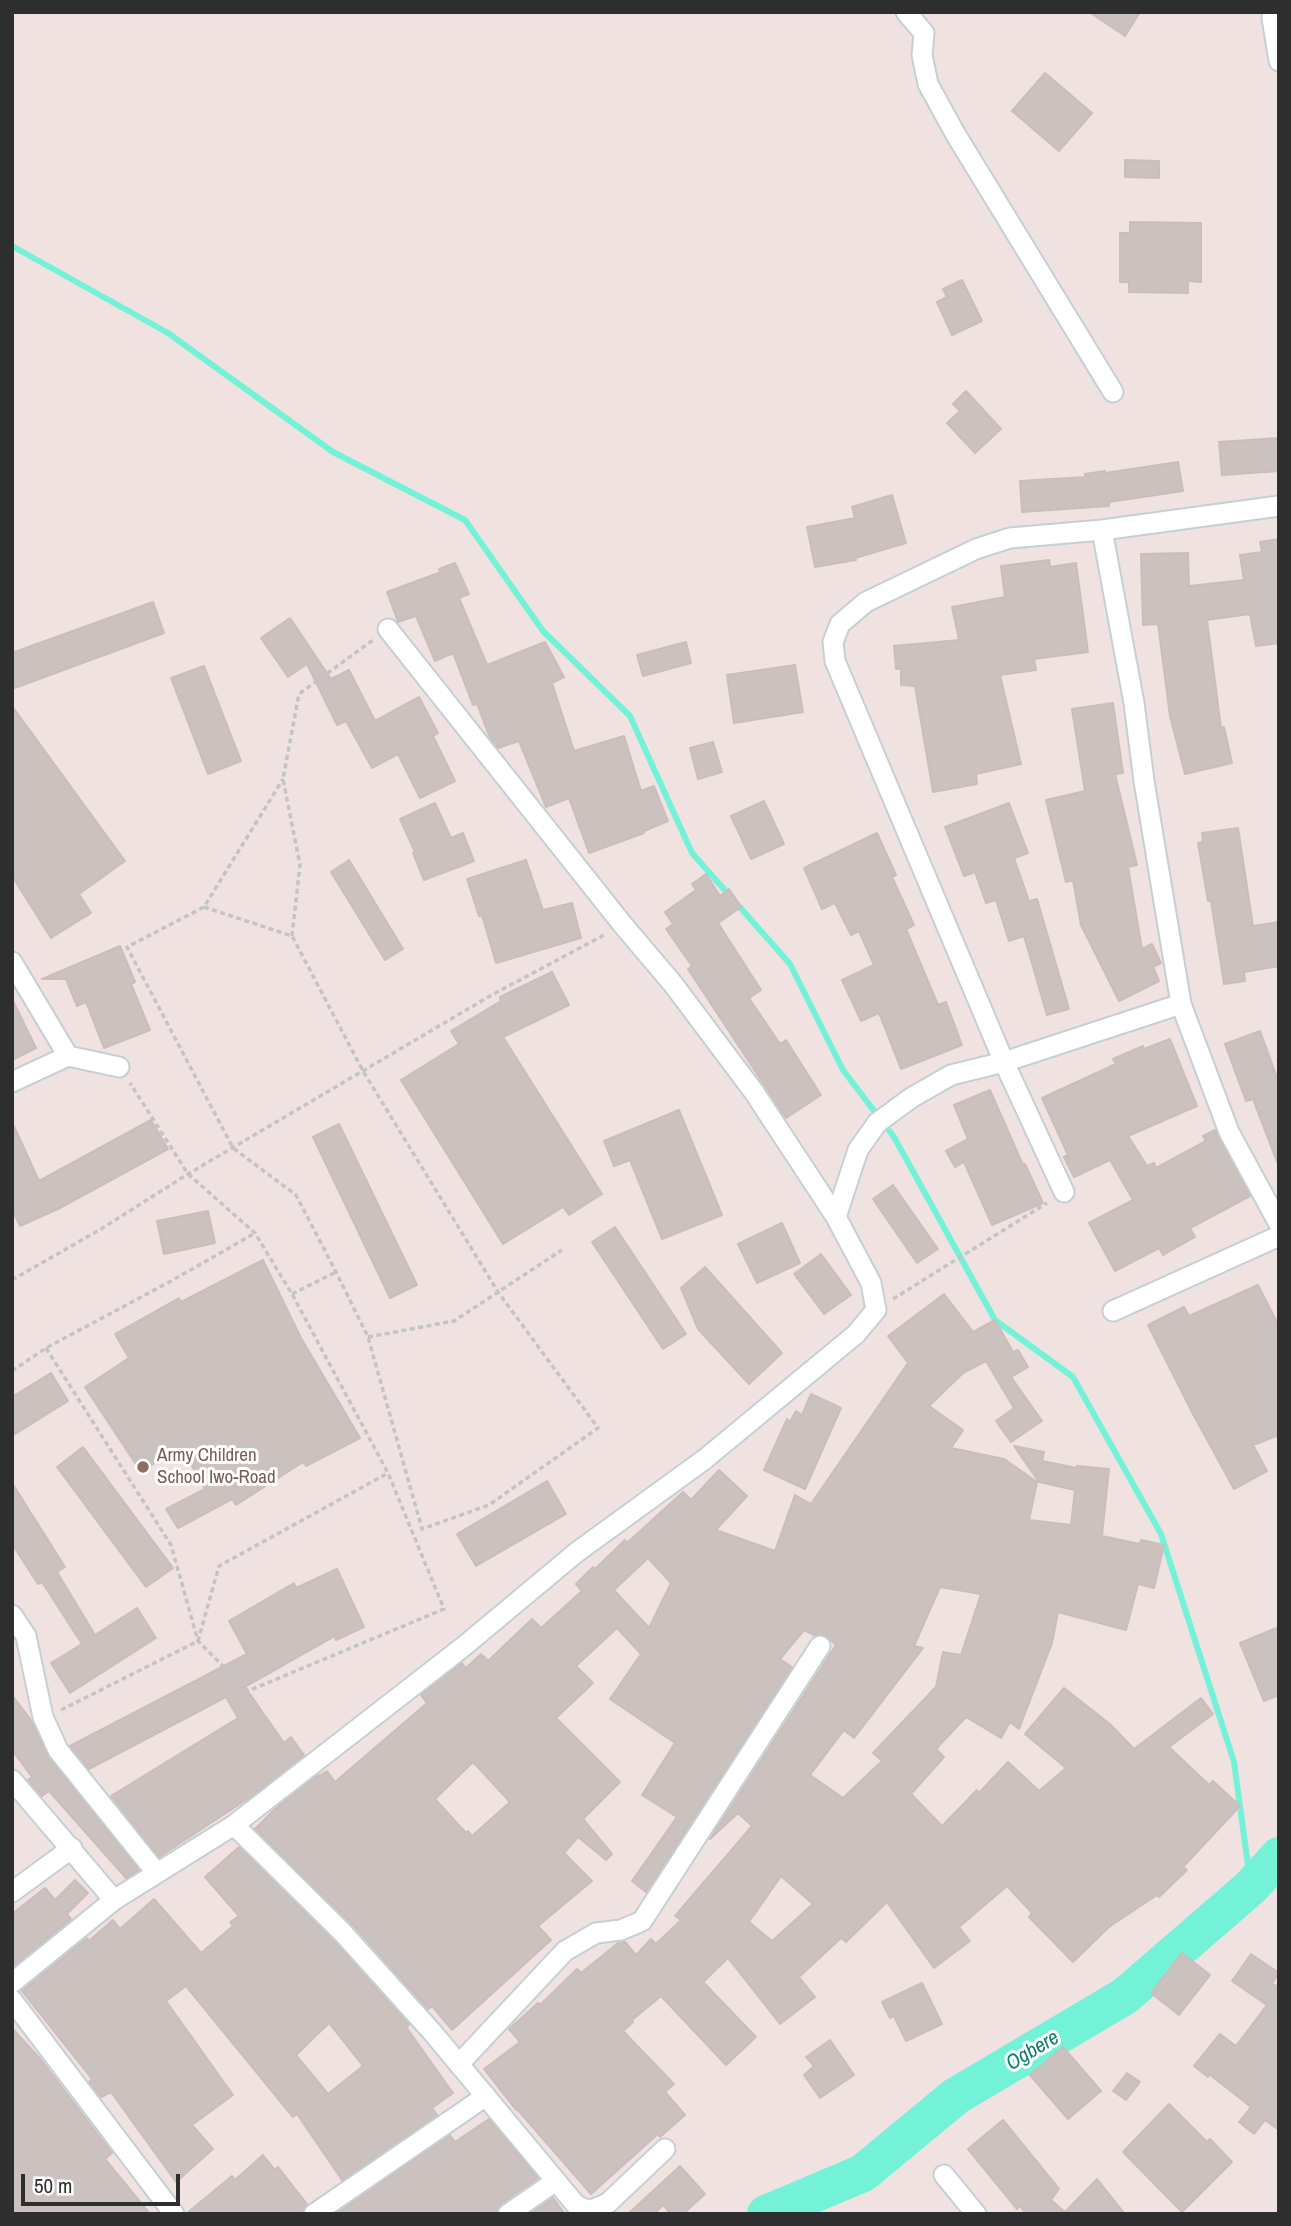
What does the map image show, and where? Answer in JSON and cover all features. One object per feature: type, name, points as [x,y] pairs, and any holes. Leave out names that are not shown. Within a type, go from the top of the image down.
[{"type":"street","points":[[906,12],[925,33]]},
{"type":"street","points":[[930,12],[922,55],[928,84],[956,135],[1113,392]]},
{"type":"street","points":[[1274,12],[1272,18],[1279,61]]},
{"type":"street","points":[[1063,1192],[1004,1062],[835,661],[833,642],[840,624],[866,602],[976,549],[1010,538],[1102,530],[1279,506]]},
{"type":"street","points":[[1102,530],[1134,703],[1144,781],[1181,1004],[1202,1067],[1229,1132],[1279,1224]]},
{"type":"street","points":[[12,1983],[114,1900],[234,1825],[463,1647],[577,1552],[705,1459],[856,1334],[876,1310],[871,1283],[836,1217],[754,1092],[673,984],[388,629]]},
{"type":"street","points":[[12,962],[68,1056]]},
{"type":"street","points":[[836,1217],[858,1150],[882,1119],[951,1075],[1004,1062],[1181,1004]]},
{"type":"street","points":[[12,1082],[68,1056],[119,1067]]},
{"type":"street","points":[[1113,1311],[1279,1236]]},
{"type":"street","points":[[12,1615],[26,1636],[43,1717],[58,1750],[156,1872]]},
{"type":"street","points":[[459,2064],[565,1951],[596,1933],[621,1930],[642,1921],[820,1646]]},
{"type":"street","points":[[12,1780],[114,1900]]},
{"type":"street","points":[[234,1825],[343,1933],[459,2064],[576,2205],[589,2211],[608,2203],[665,2149]]},
{"type":"street","points":[[12,1892],[72,1848]]},
{"type":"street","points":[[12,2000],[174,2214]]},
{"type":"street","points":[[314,2214],[486,2096]]},
{"type":"street","points":[[944,2175],[976,2214]]},
{"type":"street","points":[[508,2214],[556,2181]]},
{"type":"path","points":[[284,779],[204,907],[127,947],[233,1148],[296,1195],[337,1272],[368,1337],[422,1529],[489,1506],[598,1429],[498,1292],[363,1071],[292,936],[300,864],[284,779],[299,694],[388,629]]},
{"type":"path","points":[[204,907],[292,936]]},
{"type":"path","points":[[12,1280],[490,996],[624,925]]},
{"type":"path","points":[[46,1348],[171,1545],[198,1641],[248,1691],[444,1609],[388,1473],[292,1294],[255,1233],[188,1174],[119,1067]]},
{"type":"path","points":[[876,1310],[1063,1192]]},
{"type":"path","points":[[12,1371],[46,1348],[255,1233]]},
{"type":"path","points":[[368,1337],[454,1321],[562,1250]]},
{"type":"path","points":[[292,1294],[337,1272]]},
{"type":"path","points":[[54,1713],[198,1641],[219,1566],[388,1473]]},
{"type":"building","points":[[1089,12],[1140,12],[1125,36]]},
{"type":"building","points":[[1045,73],[1092,113],[1059,151],[1012,111]]},
{"type":"building","points":[[1125,160],[1159,161],[1159,178],[1125,177]]},
{"type":"building","points":[[1130,222],[1201,223],[1201,282],[1188,281],[1188,293],[1129,292],[1129,282],[1120,282],[1120,233],[1130,233]]},
{"type":"building","points":[[962,280],[982,321],[952,335],[937,302],[947,297],[943,289]]},
{"type":"building","points":[[966,391],[1001,429],[975,453],[947,423],[960,411],[953,404]]},
{"type":"building","points":[[1279,438],[1279,471],[1222,475],[1219,442]]},
{"type":"building","points":[[1178,462],[1183,491],[1109,502],[1109,506],[1022,512],[1020,481],[1085,477],[1085,474]]},
{"type":"building","points":[[892,495],[906,543],[855,558],[856,560],[815,567],[807,527],[855,518],[852,507]]},
{"type":"building","points":[[1279,539],[1279,643],[1256,646],[1250,614],[1207,620],[1221,728],[1224,727],[1232,763],[1185,774],[1170,716],[1158,624],[1143,625],[1141,554],[1188,553],[1189,586],[1244,580],[1240,555],[1262,552],[1260,542]]},
{"type":"building","points":[[1049,560],[1050,567],[1076,563],[1088,652],[1034,659],[1036,670],[1000,675],[1021,764],[976,774],[977,784],[933,792],[915,686],[901,685],[901,669],[896,669],[894,646],[959,640],[952,607],[1005,597],[1001,566]]},
{"type":"building","points":[[455,563],[469,594],[459,598],[487,665],[545,642],[564,677],[552,683],[574,751],[624,736],[641,791],[654,786],[668,821],[644,833],[589,853],[569,798],[546,807],[519,741],[498,748],[490,738],[477,704],[473,705],[453,653],[435,661],[416,616],[398,622],[387,592],[441,572],[439,569]]},
{"type":"building","points":[[153,602],[164,633],[12,689],[12,653]]},
{"type":"building","points":[[290,618],[331,679],[349,670],[375,721],[419,697],[438,733],[433,736],[455,781],[420,798],[398,754],[372,768],[346,721],[337,725],[307,664],[288,677],[261,638]]},
{"type":"building","points":[[686,642],[691,663],[643,676],[637,655]]},
{"type":"building","points":[[795,665],[803,712],[734,723],[727,675]]},
{"type":"building","points":[[204,666],[241,761],[208,774],[171,678]]},
{"type":"building","points":[[1113,703],[1123,773],[1115,774],[1137,865],[1128,867],[1142,949],[1152,944],[1161,963],[1153,967],[1159,981],[1119,1001],[1081,925],[1073,880],[1066,882],[1046,800],[1085,791],[1072,709]]},
{"type":"building","points":[[12,706],[125,861],[79,894],[91,913],[51,938],[12,876]]},
{"type":"building","points":[[713,742],[722,772],[698,779],[690,748]]},
{"type":"building","points":[[764,801],[784,844],[751,859],[731,816]]},
{"type":"building","points":[[435,803],[451,838],[463,833],[474,861],[424,880],[400,819]]},
{"type":"building","points":[[1009,803],[1028,853],[1014,858],[1029,901],[1037,899],[1069,1009],[1047,1015],[1024,936],[1009,941],[996,900],[986,903],[975,872],[964,876],[945,827]]},
{"type":"building","points":[[1238,828],[1253,926],[1279,922],[1279,966],[1244,972],[1245,981],[1224,984],[1211,901],[1208,901],[1198,843],[1203,842],[1202,833]]},
{"type":"building","points":[[877,833],[896,875],[892,877],[914,925],[906,929],[938,1005],[946,1002],[962,1045],[901,1069],[879,1013],[861,1021],[842,980],[874,965],[859,931],[851,935],[835,903],[822,909],[804,868]]},
{"type":"building","points":[[349,860],[403,949],[385,960],[331,872]]},
{"type":"building","points":[[526,860],[543,910],[572,903],[581,938],[496,963],[482,915],[479,916],[467,879]]},
{"type":"building","points":[[706,874],[720,896],[729,889],[741,907],[718,923],[761,990],[749,998],[780,1044],[786,1040],[821,1095],[786,1118],[688,969],[692,966],[666,929],[673,924],[665,912],[696,890],[692,884]]},
{"type":"building","points":[[120,946],[135,982],[131,984],[150,1030],[104,1048],[86,1002],[77,1006],[66,979],[42,979]]},
{"type":"building","points":[[552,972],[569,1005],[503,1037],[602,1194],[569,1215],[563,1207],[503,1244],[401,1080],[459,1044],[451,1031],[501,1001],[500,997]]},
{"type":"building","points":[[12,999],[36,1048],[12,1060]]},
{"type":"building","points":[[1260,1031],[1279,1083],[1277,1162],[1253,1099],[1246,1101],[1225,1044]]},
{"type":"building","points":[[1170,1039],[1197,1106],[1128,1136],[1147,1166],[1154,1163],[1156,1168],[1206,1141],[1203,1136],[1215,1130],[1250,1196],[1190,1228],[1195,1237],[1163,1255],[1159,1248],[1115,1271],[1089,1223],[1133,1200],[1110,1160],[1074,1177],[1064,1157],[1068,1155],[1042,1098],[1116,1064],[1113,1059],[1143,1046],[1144,1049]]},
{"type":"building","points":[[990,1090],[1043,1203],[992,1225],[964,1162],[955,1167],[946,1151],[968,1139],[954,1105]]},
{"type":"building","points":[[679,1110],[722,1215],[662,1239],[630,1160],[614,1166],[604,1141]]},
{"type":"building","points":[[151,1120],[168,1149],[58,1209],[20,1226],[12,1209],[12,1122],[39,1181]]},
{"type":"building","points":[[339,1124],[417,1285],[390,1298],[313,1137]]},
{"type":"building","points":[[893,1185],[938,1249],[917,1263],[873,1199]]},
{"type":"building","points":[[208,1211],[215,1243],[164,1254],[157,1221]]},
{"type":"building","points":[[782,1223],[800,1263],[757,1283],[738,1244]]},
{"type":"building","points":[[615,1227],[686,1334],[663,1349],[592,1242]]},
{"type":"building","points":[[821,1254],[851,1295],[824,1314],[794,1274]]},
{"type":"building","points":[[263,1260],[301,1338],[360,1438],[306,1466],[303,1462],[236,1505],[232,1499],[178,1528],[166,1509],[205,1489],[181,1446],[141,1472],[85,1387],[129,1358],[115,1334],[179,1298],[181,1302]]},
{"type":"building","points":[[705,1267],[782,1353],[749,1384],[698,1329],[681,1288]]},
{"type":"building","points":[[1258,1285],[1279,1326],[1279,1435],[1253,1445],[1267,1471],[1234,1489],[1148,1325],[1184,1307],[1189,1316]]},
{"type":"building","points":[[944,1294],[973,1332],[995,1320],[1013,1352],[1018,1350],[1028,1367],[1011,1377],[1042,1421],[1011,1442],[996,1421],[1014,1408],[986,1361],[963,1373],[929,1406],[963,1430],[951,1448],[1004,1459],[1037,1482],[1029,1520],[1071,1525],[1075,1490],[1039,1482],[1014,1446],[1044,1452],[1042,1461],[1077,1468],[1109,1469],[1102,1536],[1140,1544],[1141,1540],[1164,1545],[1154,1588],[1138,1584],[1126,1630],[1058,1612],[1052,1643],[1019,1729],[1010,1722],[1001,1738],[966,1717],[936,1749],[944,1757],[911,1794],[942,1826],[1008,1762],[1039,1791],[1066,1768],[1025,1734],[1064,1688],[1110,1724],[1134,1749],[1201,1698],[1213,1714],[1169,1747],[1209,1785],[1213,1781],[1240,1806],[1183,1867],[1187,1870],[1159,1897],[1157,1895],[1109,1927],[1073,1962],[1029,1917],[1032,1913],[1007,1886],[959,1927],[970,1941],[934,1968],[887,1902],[846,1942],[841,1938],[799,1977],[815,1997],[780,2024],[728,1958],[703,1982],[756,2037],[726,2065],[661,1996],[623,2031],[674,2084],[665,2092],[685,2115],[660,2137],[658,2134],[591,2194],[516,2110],[484,2069],[520,2042],[509,2029],[538,2003],[540,2005],[577,1969],[581,1973],[618,1943],[625,1942],[636,1955],[651,1939],[656,1944],[681,1920],[675,1916],[752,1826],[738,1813],[710,1839],[836,1645],[826,1635],[814,1635],[804,1630],[780,1659],[792,1667],[646,1892],[632,1881],[677,1817],[642,1795],[675,1743],[610,1699],[641,1654],[617,1628],[576,1666],[593,1683],[556,1718],[620,1782],[583,1819],[612,1854],[606,1860],[578,1837],[564,1853],[592,1881],[538,1926],[551,1940],[452,2030],[432,2006],[428,2009],[352,1924],[255,1829],[275,1809],[318,1775],[327,1771],[335,1782],[427,1703],[421,1695],[462,1663],[466,1668],[481,1654],[488,1661],[532,1619],[541,1628],[582,1591],[576,1584],[593,1567],[595,1569],[625,1540],[627,1543],[683,1492],[691,1500],[719,1470],[747,1496],[716,1530],[775,1551],[795,1495],[811,1504],[908,1363],[888,1336]],"holes":[[[648,1558],[671,1583],[649,1628],[614,1590]],[[940,1587],[981,1594],[961,1655],[943,1652],[936,1687],[873,1753],[882,1761],[843,1798],[810,1775],[844,1730],[854,1738],[923,1648],[914,1646]],[[473,1762],[510,1802],[472,1836],[468,1831],[466,1833],[435,1799]],[[781,1876],[813,1904],[772,1941],[749,1922]]]},
{"type":"building","points":[[51,1373],[68,1401],[12,1436],[12,1397]]},
{"type":"building","points":[[811,1394],[841,1408],[805,1489],[764,1470],[787,1419],[790,1422],[796,1411],[802,1415]]},
{"type":"building","points":[[83,1447],[173,1568],[146,1587],[57,1467]]},
{"type":"building","points":[[547,1481],[566,1514],[476,1566],[457,1534]]},
{"type":"building","points":[[12,1483],[65,1567],[57,1572],[95,1635],[137,1608],[156,1638],[70,1693],[51,1663],[82,1644],[42,1582],[38,1584],[12,1544]]},
{"type":"building","points":[[337,1569],[364,1627],[336,1640],[335,1636],[245,1687],[284,1743],[291,1737],[304,1755],[249,1798],[159,1857],[111,1796],[238,1718],[226,1697],[89,1769],[70,1746],[247,1654],[229,1621],[294,1583],[296,1588]]},
{"type":"building","points":[[1279,1627],[1279,1695],[1264,1701],[1240,1643]]},
{"type":"building","points":[[12,1695],[31,1720],[48,1757],[139,1870],[126,1878],[49,1791],[42,1796],[28,1780],[32,1777],[12,1750]]},
{"type":"building","points":[[239,1847],[334,1941],[409,2025],[406,2027],[453,2093],[432,2108],[437,2115],[342,2180],[297,2114],[293,2117],[186,1986],[166,2001],[233,2095],[192,2125],[213,2149],[176,2182],[111,2092],[101,2097],[89,2082],[92,2079],[22,1991],[87,1938],[89,1941],[113,1920],[120,1929],[154,1899],[201,1953],[233,1926],[230,1922],[239,1916],[205,1877]],"holes":[[[329,2023],[363,2066],[328,2094],[296,2055]]]},
{"type":"building","points":[[75,1880],[88,1893],[67,1914],[71,1919],[15,1965],[12,1961],[12,1914],[45,1888],[55,1900]]},
{"type":"building","points":[[1182,1953],[1210,1975],[1179,2015],[1151,1993]]},
{"type":"building","points":[[1251,1954],[1279,1973],[1272,1983],[1279,1988],[1279,2130],[1265,2120],[1254,2134],[1239,2122],[1251,2107],[1209,2074],[1208,2077],[1194,2066],[1220,2034],[1236,2046],[1267,2005],[1232,1981]]},
{"type":"building","points":[[922,1983],[942,2024],[906,2041],[894,2016],[890,2018],[882,2002]]},
{"type":"building","points":[[12,2028],[42,2061],[112,2153],[105,2159],[150,2214],[12,2214]]},
{"type":"building","points":[[830,2040],[854,2075],[820,2098],[804,2075],[814,2066],[806,2057]]},
{"type":"building","points":[[1063,2047],[1101,2091],[1068,2119],[1030,2075]]},
{"type":"building","points":[[1127,2073],[1140,2082],[1126,2100],[1113,2091]]},
{"type":"building","points":[[1169,2104],[1207,2142],[1210,2139],[1232,2162],[1182,2212],[1123,2152]]},
{"type":"building","points":[[489,2119],[538,2178],[501,2204],[496,2214],[336,2214],[450,2135],[455,2142]]},
{"type":"building","points":[[1003,2120],[1059,2189],[1051,2200],[1065,2212],[1097,2179],[1125,2214],[1026,2214],[1020,2206],[1017,2209],[968,2149]]},
{"type":"building","points":[[263,2155],[275,2170],[278,2167],[307,2204],[302,2214],[186,2214],[232,2176],[235,2180]]},
{"type":"building","points":[[680,2166],[705,2194],[683,2214],[671,2214],[663,2205],[654,2214],[628,2214]]},
{"type":"building","points":[[553,2198],[565,2214],[530,2214]]},
{"type":"waterway","points":[[12,246],[168,333],[333,452],[465,520],[543,631],[630,716],[692,853],[790,964],[843,1070],[894,1137],[995,1320],[1073,1377],[1161,1534],[1234,1762],[1251,1887]]},
{"type":"waterway","name":"Ogbere","points":[[766,2214],[863,2173],[956,2096],[1125,1996],[1251,1887],[1279,1856]]},
{"type":"place","name":"Army Children School Iwo-Road","points":[[143,1467]]}]
